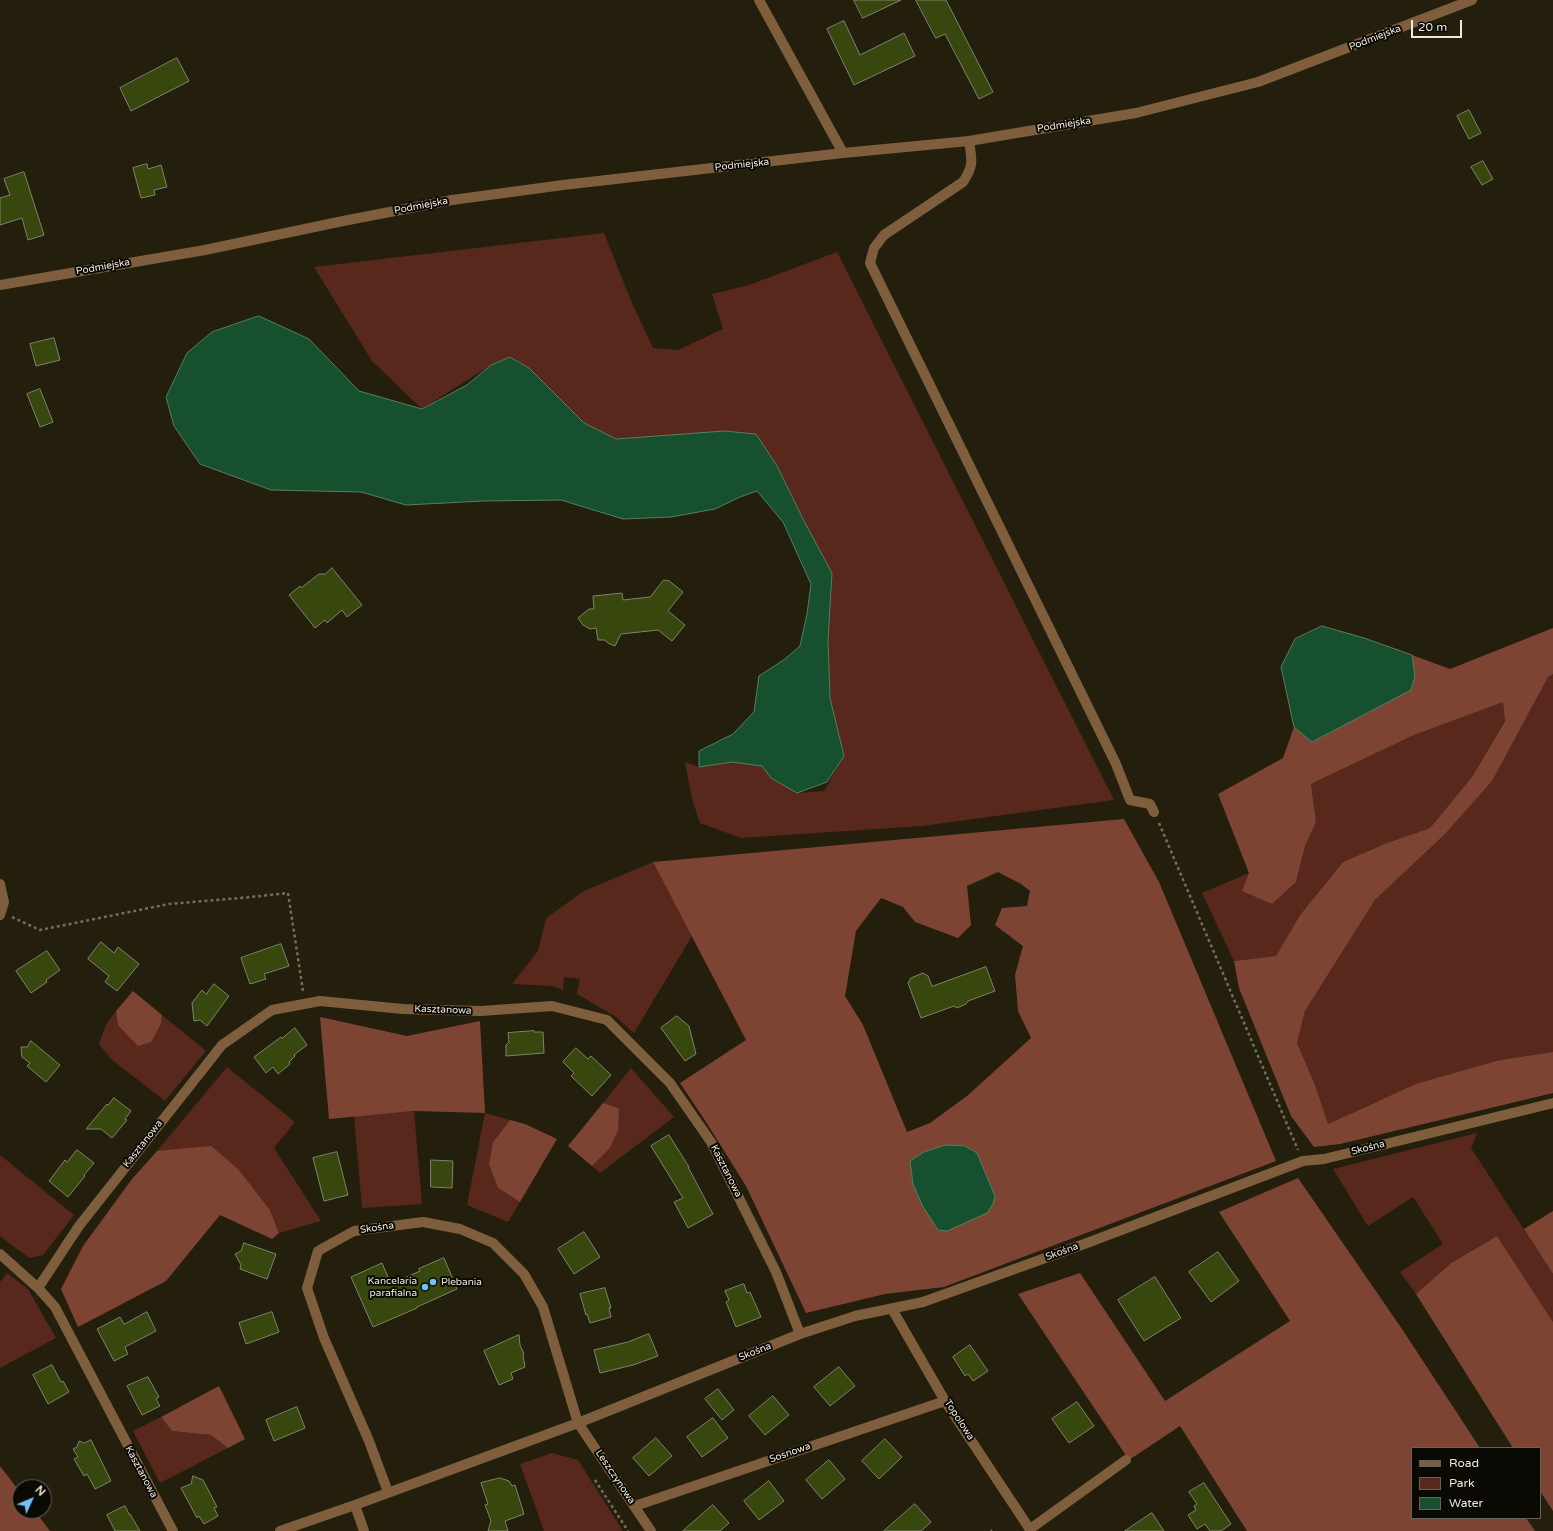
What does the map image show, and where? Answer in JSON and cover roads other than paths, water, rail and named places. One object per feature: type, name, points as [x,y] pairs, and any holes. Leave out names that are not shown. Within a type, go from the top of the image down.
[{"type":"street","points":[[759,0],[843,153]]},
{"type":"street","name":"Podmiejska","points":[[0,285],[205,250],[343,220],[452,200],[563,185],[843,153],[969,141],[1136,113],[1258,82],[1472,0]]},
{"type":"street","points":[[969,141],[972,158],[971,169],[963,182],[884,235],[874,248],[870,264],[1116,764],[1130,800],[1150,804],[1154,812]]},
{"type":"street","points":[[0,884],[4,902],[0,914]]},
{"type":"street","name":"Kasztanowa","points":[[38,1288],[79,1226],[222,1045],[272,1010],[320,1001],[403,1009],[481,1011],[552,1006],[607,1020],[670,1083],[712,1142],[776,1272],[800,1334]]},
{"type":"street","name":"Skośna","points":[[280,1531],[578,1423],[800,1334],[855,1316],[923,1302],[1072,1248],[1303,1161],[1324,1159],[1553,1103]]},
{"type":"street","name":"Skośna","points":[[388,1492],[351,1398],[324,1338],[307,1288],[318,1251],[354,1231],[423,1222],[460,1229],[493,1243],[524,1274],[543,1307],[578,1423]]},
{"type":"street","name":"Kasztanowa","points":[[0,1254],[38,1288],[54,1307],[173,1531]]},
{"type":"street","name":"Topolowa","points":[[892,1309],[946,1401],[1029,1530],[1126,1460]]},
{"type":"street","name":"Sosnowa","points":[[635,1506],[946,1401]]},
{"type":"street","name":"Leszczynowa","points":[[578,1423],[651,1531]]},
{"type":"street","points":[[355,1505],[364,1531]]},
{"type":"water","points":[[259,316],[309,339],[359,391],[422,409],[467,385],[491,365],[510,357],[529,368],[584,423],[616,439],[724,431],[756,434],[777,466],[832,573],[828,640],[830,698],[844,756],[827,782],[797,793],[771,778],[762,766],[732,762],[699,767],[699,751],[733,734],[754,712],[759,676],[785,659],[800,646],[807,614],[811,584],[783,522],[757,491],[715,509],[671,517],[623,519],[561,500],[483,501],[406,505],[361,492],[271,490],[200,464],[174,426],[166,397],[187,353],[212,332]]},
{"type":"water","points":[[1322,626],[1364,638],[1412,655],[1415,676],[1411,690],[1312,742],[1294,727],[1281,667],[1295,639]]},
{"type":"water","points":[[946,1145],[965,1146],[977,1153],[995,1196],[993,1204],[987,1213],[947,1231],[938,1230],[922,1205],[913,1184],[910,1161],[924,1152]]},
{"type":"place","name":"Plebania","points":[[433,1282]]},
{"type":"place","name":"Kancelaria parafialna","points":[[425,1287]]}]
